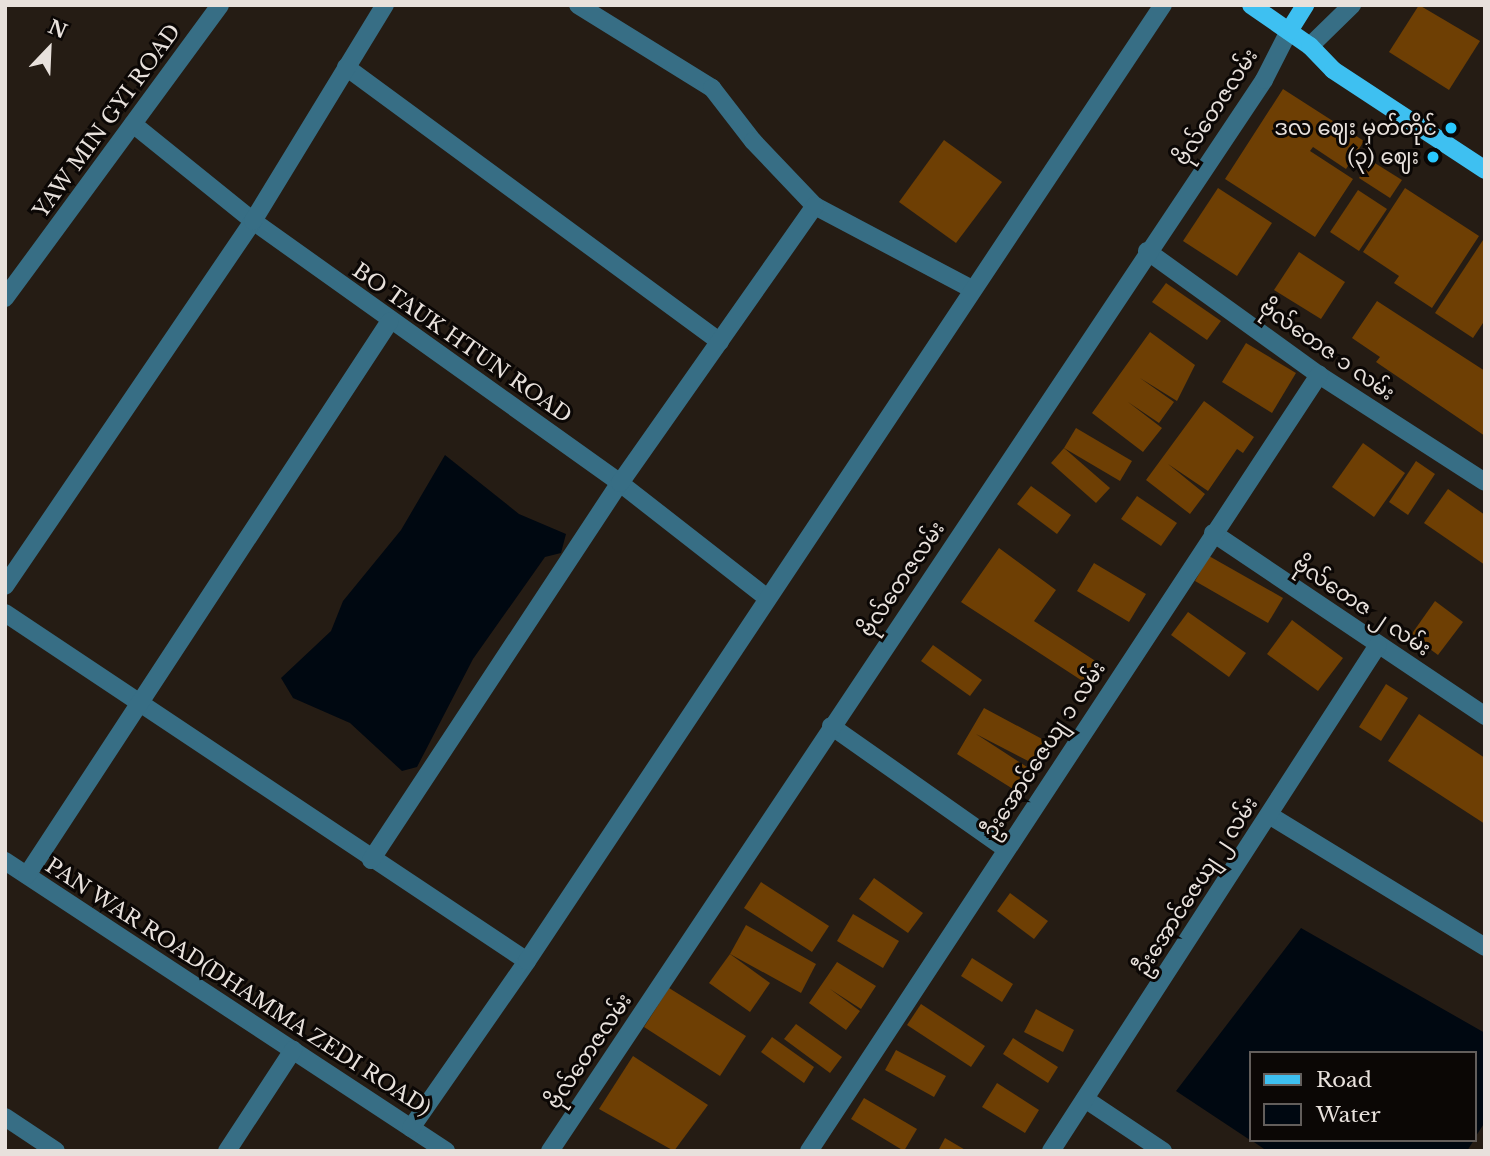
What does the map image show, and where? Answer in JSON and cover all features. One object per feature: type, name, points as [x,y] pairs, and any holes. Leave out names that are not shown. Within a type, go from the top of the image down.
[{"type":"main road","points":[[1251,5],[1310,46],[1333,70],[1485,170]]},
{"type":"main road","points":[[1289,30],[1305,5]]},
{"type":"street","name":"YAW MIN GYI ROAD","points":[[5,299],[220,5]]},
{"type":"street","points":[[5,586],[253,221],[385,5]]},
{"type":"street","points":[[578,5],[712,88],[753,141],[815,206],[972,289]]},
{"type":"street","points":[[411,1128],[527,961],[1163,5]]},
{"type":"street","points":[[1310,46],[1352,5]]},
{"type":"street","name":"ဗိုလ်တေဇလမ်း","points":[[550,1151],[1147,251],[1264,80],[1289,30]]},
{"type":"street","points":[[346,67],[720,342]]},
{"type":"street","name":"BO TAUK HTUN ROAD","points":[[133,124],[253,221],[620,483],[767,598]]},
{"type":"street","points":[[371,860],[620,483],[815,206]]},
{"type":"street","name":"ဗိုလ်တေဇ ၁ လမ်း","points":[[1147,251],[1319,375],[1485,482]]},
{"type":"street","points":[[27,875],[390,321]]},
{"type":"street","name":"ဦးအောင်ဇေယျ ၁ လမ်း","points":[[817,1148],[1006,849],[1319,375]]},
{"type":"street","name":"ဗိုလ်တေဇ ၂ လမ်း","points":[[1213,533],[1485,716]]},
{"type":"street","points":[[5,614],[371,860],[527,961]]},
{"type":"street","name":"ဦးအောင်ဇေယျ ၂ လမ်း","points":[[1052,1151],[1378,645]]},
{"type":"street","points":[[831,726],[1006,849]]},
{"type":"street","points":[[1269,815],[1485,947]]},
{"type":"street","name":"PAN WAR ROAD(DHAMMA ZEDI ROAD)","points":[[5,861],[446,1151]]},
{"type":"street","points":[[227,1151],[293,1050]]},
{"type":"street","points":[[1085,1099],[1163,1151]]},
{"type":"street","points":[[5,1117],[56,1151]]},
{"type":"water","points":[[445,455],[519,514],[566,534],[561,553],[545,557],[473,659],[417,767],[402,771],[350,723],[293,698],[281,678],[331,631],[343,601],[401,530]]},
{"type":"water","points":[[1301,928],[1485,1033],[1485,1122],[1476,1136],[1476,1051],[1248,1051],[1248,1139],[1176,1091]]},
{"type":"water","points":[[1254,1142],[1473,1142],[1467,1151],[1267,1151]]},
{"type":"building","points":[[1419,5],[1480,41],[1449,90],[1389,52]]},
{"type":"building","points":[[1283,89],[1364,141],[1346,169],[1313,147],[1310,151],[1353,179],[1315,237],[1225,179]]},
{"type":"building","points":[[944,140],[1002,182],[956,243],[899,202]]},
{"type":"building","points":[[1370,160],[1402,180],[1390,198],[1359,178]]},
{"type":"building","points":[[1218,188],[1272,223],[1237,276],[1183,241]]},
{"type":"building","points":[[1405,188],[1479,236],[1432,308],[1394,283],[1399,276],[1363,252]]},
{"type":"building","points":[[1358,190],[1387,209],[1359,251],[1330,232]]},
{"type":"building","points":[[1485,237],[1485,320],[1473,338],[1435,313]]},
{"type":"building","points":[[1299,252],[1345,282],[1321,319],[1274,290]]},
{"type":"building","points":[[1166,283],[1221,321],[1207,340],[1152,302]]},
{"type":"building","points":[[1377,301],[1485,371],[1485,436],[1376,362],[1380,357],[1352,338]]},
{"type":"building","points":[[1150,332],[1195,365],[1177,401],[1140,378],[1174,402],[1159,423],[1128,402],[1162,428],[1143,452],[1092,413]]},
{"type":"building","points":[[1246,343],[1296,373],[1272,413],[1222,382]]},
{"type":"building","points":[[1204,401],[1254,437],[1243,453],[1237,449],[1208,491],[1168,464],[1205,494],[1190,514],[1146,480]]},
{"type":"building","points":[[1076,428],[1132,461],[1120,481],[1064,448]]},
{"type":"building","points":[[1363,443],[1405,473],[1374,517],[1332,487]]},
{"type":"building","points":[[1064,448],[1110,488],[1096,503],[1051,463]]},
{"type":"building","points":[[1416,461],[1435,474],[1408,515],[1389,502]]},
{"type":"building","points":[[1031,486],[1071,515],[1057,534],[1017,504]]},
{"type":"building","points":[[1448,489],[1485,515],[1485,565],[1424,523]]},
{"type":"building","points":[[1137,496],[1177,523],[1161,546],[1121,519]]},
{"type":"building","points":[[999,548],[1056,590],[1034,621],[1097,662],[1084,682],[961,602]]},
{"type":"building","points":[[1209,556],[1283,598],[1268,623],[1195,581]]},
{"type":"building","points":[[1094,563],[1146,594],[1129,622],[1077,591]]},
{"type":"building","points":[[1435,601],[1463,622],[1438,655],[1411,635]]},
{"type":"building","points":[[1188,612],[1246,653],[1229,677],[1171,635]]},
{"type":"building","points":[[1292,620],[1343,658],[1318,691],[1267,654]]},
{"type":"building","points":[[933,645],[982,680],[970,696],[921,661]]},
{"type":"building","points":[[1386,684],[1408,698],[1381,741],[1359,727]]},
{"type":"building","points":[[984,708],[1044,740],[1032,763],[976,734],[1027,767],[1013,789],[957,754]]},
{"type":"building","points":[[1419,714],[1485,758],[1485,824],[1388,761]]},
{"type":"building","points":[[874,878],[923,913],[908,933],[859,899]]},
{"type":"building","points":[[761,882],[829,926],[812,952],[744,908]]},
{"type":"building","points":[[1010,893],[1048,921],[1034,939],[997,911]]},
{"type":"building","points":[[853,914],[899,941],[883,968],[837,941]]},
{"type":"building","points":[[746,925],[816,964],[801,993],[730,954]]},
{"type":"building","points":[[730,954],[770,983],[750,1012],[709,983]]},
{"type":"building","points":[[972,958],[1013,984],[1002,1002],[961,976]]},
{"type":"building","points":[[837,962],[876,986],[861,1009],[830,989],[860,1011],[846,1030],[809,1003]]},
{"type":"building","points":[[669,988],[746,1036],[720,1076],[644,1027]]},
{"type":"building","points":[[921,1004],[985,1046],[971,1067],[907,1025]]},
{"type":"building","points":[[1036,1009],[1074,1030],[1063,1052],[1024,1032]]},
{"type":"building","points":[[796,1024],[842,1057],[830,1073],[784,1039]]},
{"type":"building","points":[[772,1037],[814,1067],[804,1083],[761,1052]]},
{"type":"building","points":[[1013,1038],[1058,1067],[1048,1083],[1003,1054]]},
{"type":"building","points":[[896,1050],[946,1076],[934,1097],[885,1070]]},
{"type":"building","points":[[633,1056],[708,1105],[674,1151],[599,1109]]},
{"type":"building","points":[[997,1083],[1039,1110],[1025,1133],[982,1107]]},
{"type":"building","points":[[864,1098],[917,1129],[904,1151],[851,1119]]},
{"type":"building","points":[[945,1138],[967,1151],[938,1151]]},
{"type":"place","name":"ဒလ ဈေး မှတ်တိုင်","points":[[1451,128]]},
{"type":"place","name":"(၃) ဈေး","points":[[1433,157]]}]
